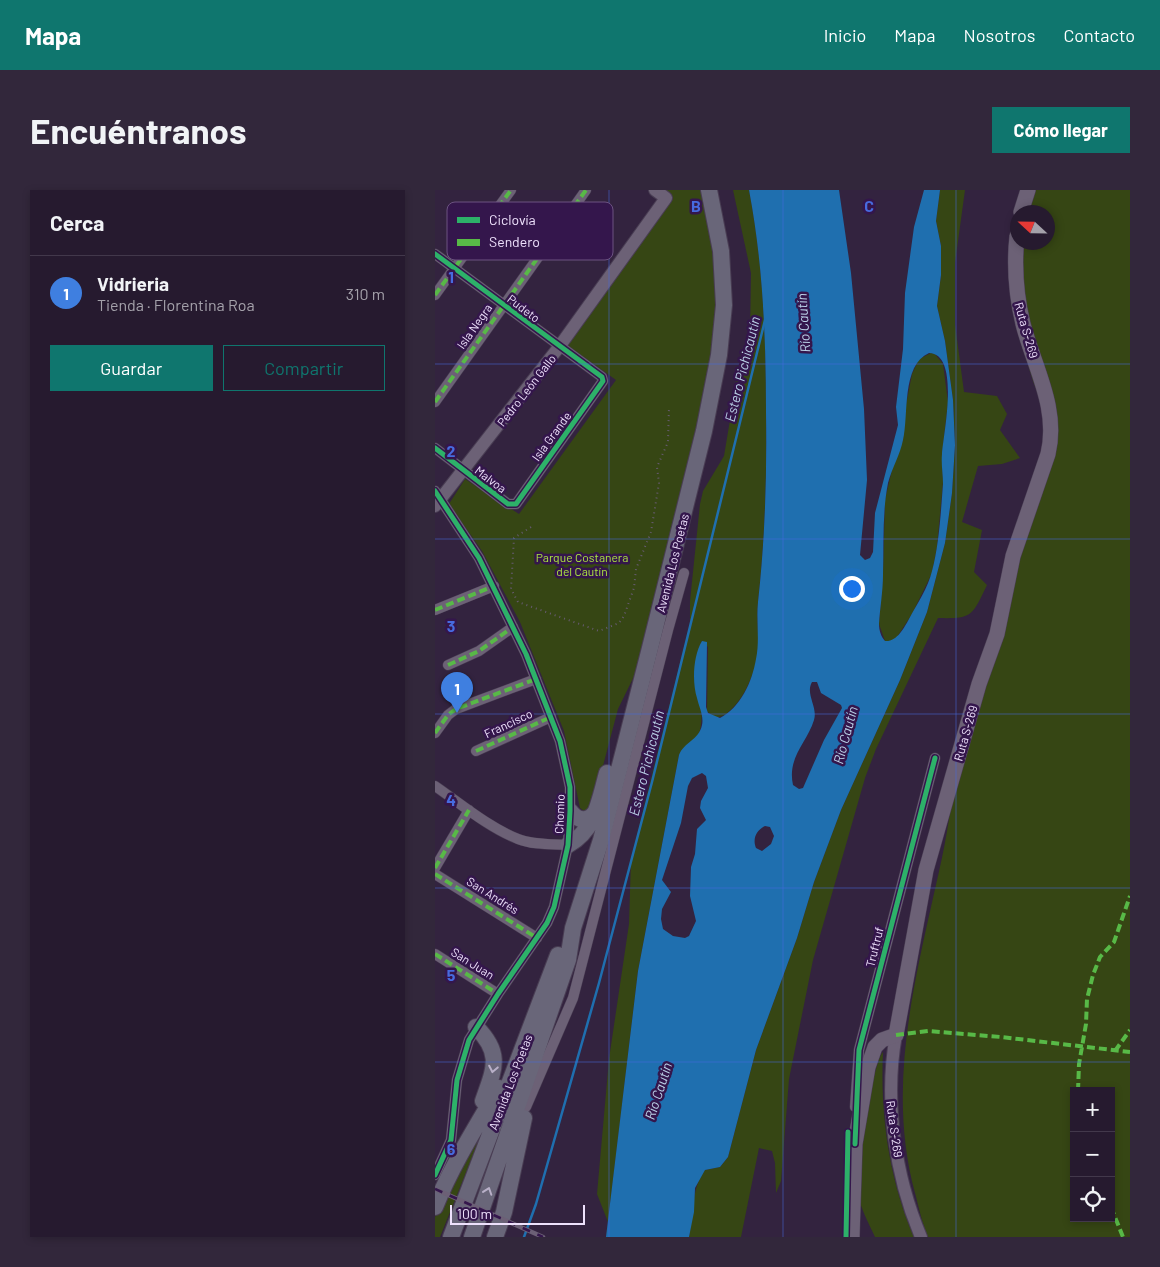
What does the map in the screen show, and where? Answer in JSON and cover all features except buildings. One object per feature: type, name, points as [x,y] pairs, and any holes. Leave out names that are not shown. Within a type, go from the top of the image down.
[{"type":"main road","name":"Avenida Los Poetas","points":[[472,1237],[568,960],[573,928],[601,840],[704,431],[719,355],[724,305],[721,260],[709,190]]},
{"type":"main road","points":[[1023,205],[1028,190]]},
{"type":"main road","name":"Ruta S-269","points":[[896,1035],[926,870],[979,684],[997,634],[1013,556],[1052,438],[1051,410],[1020,308],[1016,275],[1017,250]]},
{"type":"main road","points":[[568,845],[586,831],[596,811],[626,706],[646,665]]},
{"type":"main road","points":[[570,811],[575,817],[583,819],[591,817],[596,811]]},
{"type":"main road","name":"Avenida Los Poetas","points":[[451,1237],[558,956],[573,928]]},
{"type":"main road","points":[[495,1237],[504,1212],[549,1011]]},
{"type":"main road","points":[[459,1141],[479,1116],[495,1061],[491,1044],[477,1027]]},
{"type":"main road","name":"Truftruf","points":[[852,1237],[855,1144],[871,1056],[882,1040],[896,1035]]},
{"type":"main road","points":[[435,1207],[459,1141],[523,1047]]},
{"type":"street","points":[[502,202],[511,190]]},
{"type":"street","name":"Isla Negra","points":[[578,202],[586,190]]},
{"type":"street","name":"Pedro León Gallo","points":[[437,498],[463,470],[559,347],[666,198],[655,190]]},
{"type":"street","name":"Pudeto","points":[[435,254],[602,377]]},
{"type":"street","points":[[435,295],[460,260]]},
{"type":"street","name":"Isla Negra","points":[[435,402],[537,260]]},
{"type":"street","name":"Isla Grande","points":[[513,505],[519,502],[602,386],[602,377]]},
{"type":"street","name":"Malvoa","points":[[435,448],[508,504],[513,505]]},
{"type":"street","name":"Chomio","points":[[437,498],[494,586],[537,678],[551,717],[570,787],[568,845],[554,907],[547,923],[469,1040],[461,1062],[453,1104],[459,1141]]},
{"type":"street","points":[[526,1107],[573,998],[684,573]]},
{"type":"street","points":[[435,610],[494,586]]},
{"type":"street","points":[[448,665],[479,651],[513,627]]},
{"type":"street","points":[[435,733],[448,715],[456,709],[537,678]]},
{"type":"street","name":"Francisco","points":[[475,751],[551,717]]},
{"type":"street","name":"Truftruf","points":[[855,1144],[859,1050],[935,758]]},
{"type":"street","points":[[435,786],[469,810],[518,839],[541,844],[568,845]]},
{"type":"street","points":[[435,868],[469,810]]},
{"type":"street","name":"San Andrés","points":[[435,874],[537,938]]},
{"type":"street","name":"San Juan","points":[[435,954],[498,994]]},
{"type":"street","name":"Ruta S-269","points":[[896,1035],[890,1081],[891,1115],[905,1186],[921,1237]]},
{"type":"street","points":[[435,1175],[459,1141]]},
{"type":"path","points":[[531,527],[514,538],[511,589],[518,602],[599,631],[619,623],[624,616],[634,588],[636,569],[651,532],[659,483],[657,467],[668,442],[669,407]]},
{"type":"green space","name":"Parque Costanera del Cautín","points":[[659,190],[701,190],[709,204],[718,309],[714,355],[641,662],[618,709],[595,796],[590,809],[584,811],[580,808],[564,731],[520,622],[482,551],[449,504],[465,479],[519,514],[616,380],[567,345],[671,199]]},
{"type":"green space","points":[[733,190],[749,190],[761,271],[764,326],[766,482],[758,609],[757,659],[742,696],[726,714],[716,717],[707,711],[708,647],[702,641],[699,648],[702,719],[698,736],[679,755],[638,971],[608,1222],[597,1194],[609,1059],[629,924],[631,859],[690,623],[690,601],[700,504],[703,491],[724,456],[739,366],[750,335],[751,273]]},
{"type":"green space","points":[[940,190],[965,190],[955,263],[955,324],[964,392],[997,396],[1007,414],[1000,430],[1020,458],[1002,464],[978,466],[962,522],[982,530],[974,572],[987,585],[970,614],[958,618],[938,618],[876,749],[865,778],[813,960],[789,1079],[781,1181],[776,1193],[775,1163],[772,1151],[759,1148],[741,1237],[689,1237],[697,1185],[705,1170],[720,1167],[728,1157],[756,1050],[797,938],[814,882],[841,810],[900,680],[927,612],[945,543],[952,493],[955,445],[953,400],[945,341],[937,306],[941,275],[941,246],[936,221]]},
{"type":"green space","points":[[1020,190],[1130,190],[1130,1237],[928,1237],[919,1210],[907,1156],[903,1119],[906,1045],[917,972],[942,859],[952,793],[1013,588],[1052,419],[1037,393],[1023,342],[1019,317],[1016,250],[1055,250],[1055,205],[1019,205]]},
{"type":"green space","points":[[931,353],[935,354],[943,364],[948,402],[942,455],[943,482],[937,547],[932,573],[912,614],[897,637],[891,641],[885,641],[879,624],[883,575],[885,500],[894,461],[903,440],[904,415],[912,374],[919,359]]},
{"type":"green space","points":[[883,1052],[883,1099],[892,1170],[905,1215],[914,1237],[875,1237],[860,1202],[862,1149],[869,1100],[878,1061]]},
{"type":"green space","points":[[492,1108],[440,1237],[435,1237],[435,1217],[446,1188]]},
{"type":"water","name":"Río Cautín","points":[[749,190],[839,190],[851,273],[864,409],[867,480],[860,555],[865,560],[870,558],[873,552],[875,513],[898,425],[896,407],[903,349],[905,293],[914,227],[924,190],[940,190],[936,221],[941,246],[941,275],[937,306],[945,341],[953,400],[955,445],[952,493],[945,543],[927,612],[900,680],[841,810],[814,882],[797,938],[756,1050],[728,1157],[720,1167],[705,1170],[695,1188],[694,1212],[689,1237],[606,1237],[638,971],[679,755],[684,747],[695,738],[702,725],[702,715],[694,684],[697,654],[702,641],[707,642],[706,707],[708,713],[720,718],[740,701],[752,676],[757,652],[765,508],[766,385],[761,273]],"holes":[[[929,353],[939,357],[945,367],[947,380],[948,397],[942,458],[943,484],[938,539],[932,571],[922,596],[900,634],[889,641],[885,641],[882,638],[879,624],[883,581],[886,495],[888,483],[903,440],[910,379],[920,359]],[[812,682],[817,682],[821,693],[841,705],[842,708],[824,740],[803,788],[799,789],[793,785],[792,775],[795,758],[814,720],[815,715],[810,687]],[[702,773],[706,776],[708,788],[701,801],[700,808],[706,820],[697,829],[695,854],[691,867],[690,896],[696,921],[689,936],[685,938],[673,936],[663,929],[662,909],[671,892],[662,880],[681,823],[688,786],[692,778]],[[765,826],[770,827],[774,836],[771,844],[762,851],[756,848],[755,841],[756,835]]]},
{"type":"waterway","name":"Estero Pichicautín","points":[[524,1237],[536,1204],[599,983],[652,782],[765,320]]},
{"type":"railway","points":[[435,1189],[543,1237]]},
{"type":"marked path","points":[[502,202],[511,190]]},
{"type":"marked path","points":[[577,202],[586,190]]},
{"type":"marked path","points":[[435,295],[460,260]]},
{"type":"marked path","points":[[435,402],[536,260]]},
{"type":"marked path","points":[[435,610],[494,586]]},
{"type":"marked path","points":[[448,665],[479,651],[513,627]]},
{"type":"marked path","points":[[435,733],[448,715],[456,709],[536,679]]},
{"type":"marked path","points":[[476,751],[551,717]]},
{"type":"marked path","points":[[435,868],[469,810]]},
{"type":"marked path","points":[[435,874],[537,938]]},
{"type":"marked path","points":[[1078,1087],[1079,1064],[1086,1024],[1087,999],[1093,975],[1100,957],[1114,942],[1130,896]]},
{"type":"marked path","points":[[435,954],[498,994]]},
{"type":"marked path","points":[[1115,1051],[1130,1030]]},
{"type":"marked path","points":[[896,1035],[928,1031],[1001,1037],[1130,1052]]},
{"type":"marked path","points":[[1115,1217],[1123,1237]]},
{"type":"cycle path","points":[[435,254],[602,377],[603,381],[516,504],[508,504],[435,448]]},
{"type":"cycle path","points":[[435,491],[479,558],[526,654],[560,741],[570,787],[568,845],[554,907],[547,923],[469,1040],[457,1080],[451,1140],[435,1175]]},
{"type":"cycle path","points":[[855,1144],[859,1050],[935,758]]},
{"type":"cycle path","points":[[846,1237],[848,1132]]},
{"type":"place","name":"Vidrieria","points":[[457,713]]}]
